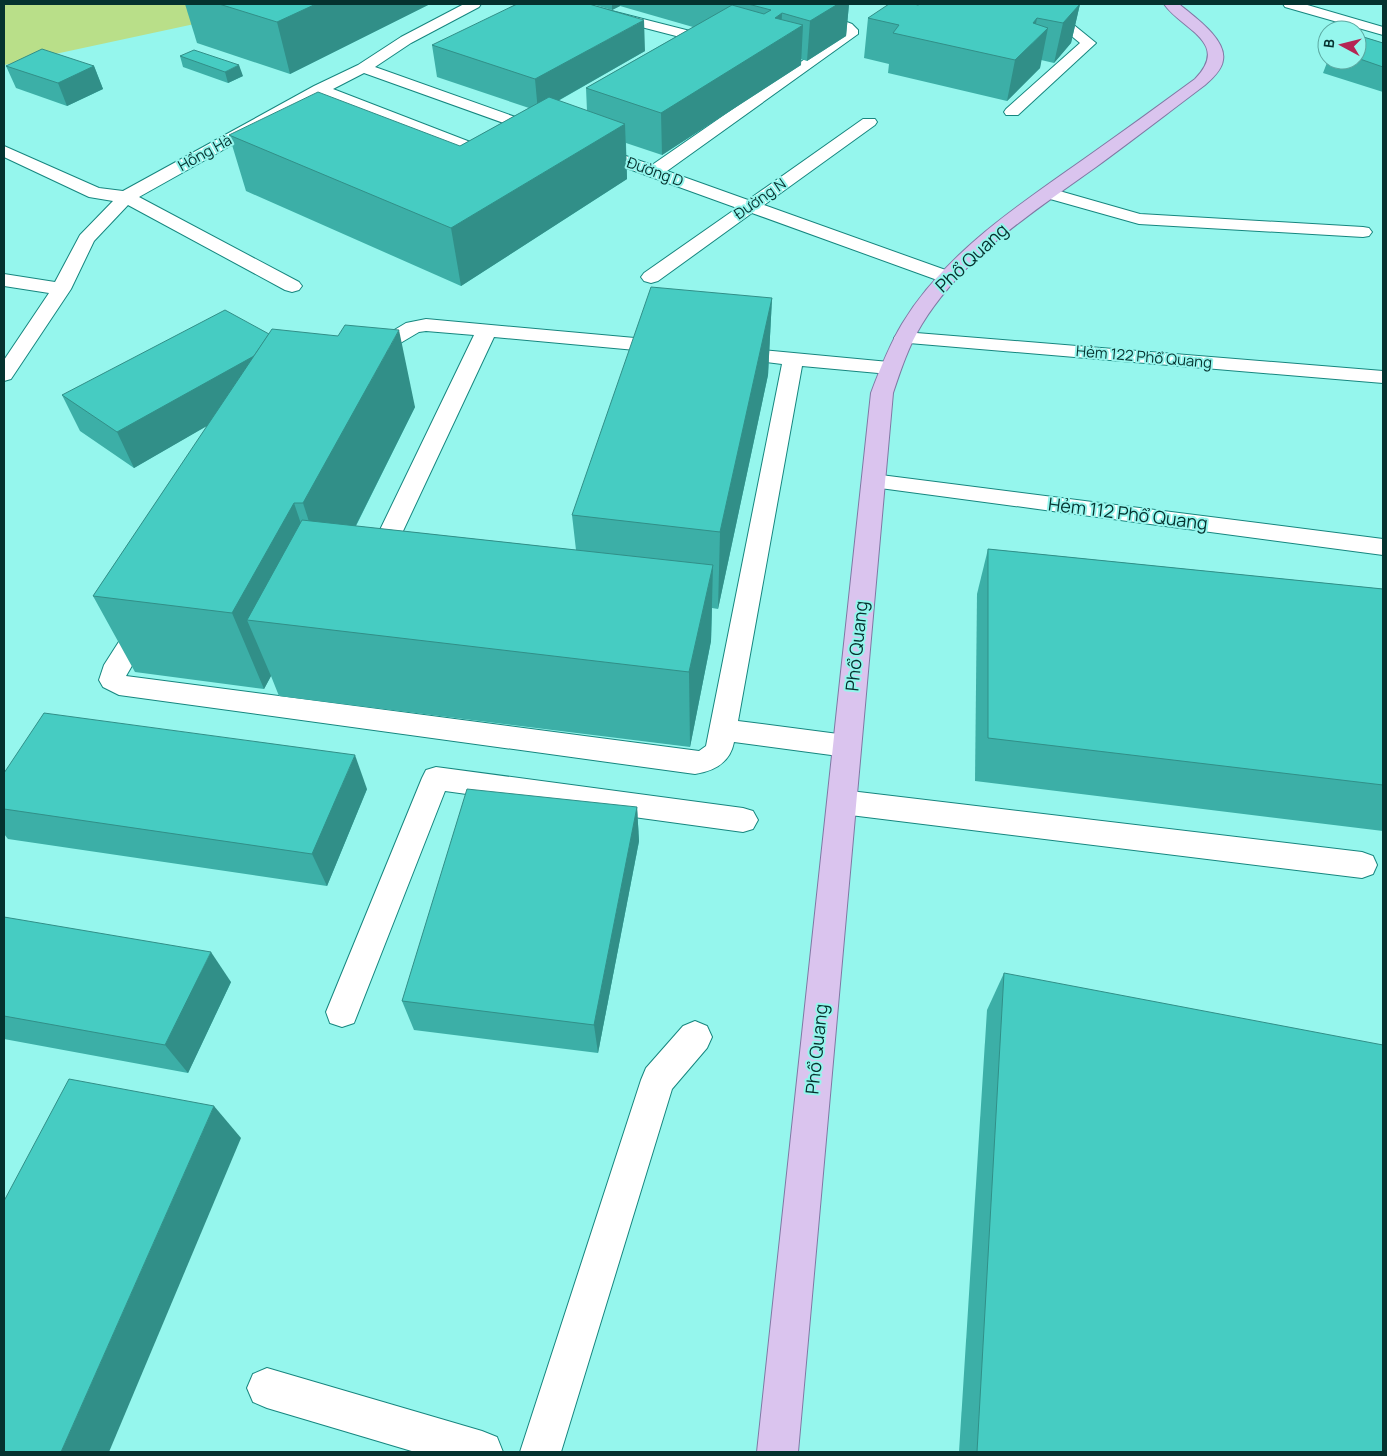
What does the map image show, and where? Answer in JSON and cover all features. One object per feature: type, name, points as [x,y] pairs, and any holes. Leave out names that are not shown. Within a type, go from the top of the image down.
[{"type":"main road","name":"Phổ Quang","points":[[777,1452],[882,393],[889,368],[904,338],[925,304],[947,277],[1012,219],[1200,82],[1212,69],[1216,60],[1215,49],[1210,41],[1204,33],[1171,4]]},
{"type":"street","name":"Hồng Hà","points":[[4,375],[61,289],[86,239],[126,197],[320,89],[363,68],[406,40],[474,4]]},
{"type":"street","points":[[654,172],[851,34],[851,30],[847,27],[788,4]]},
{"type":"street","points":[[1012,112],[1089,44],[1040,4]]},
{"type":"street","points":[[1290,4],[1346,20]]},
{"type":"street","points":[[1342,4],[1354,20]]},
{"type":"street","points":[[565,5],[685,34],[697,41],[696,46],[691,52],[675,62]]},
{"type":"street","points":[[1367,26],[1383,31]]},
{"type":"street","points":[[1367,30],[1383,39]]},
{"type":"street","points":[[406,40],[432,42]]},
{"type":"street","points":[[363,68],[558,134]]},
{"type":"street","points":[[320,89],[493,155],[501,161],[502,173]]},
{"type":"street","points":[[276,114],[294,120]]},
{"type":"street","name":"Đường N","points":[[651,277],[869,122]]},
{"type":"street","name":"Đường D","points":[[580,145],[947,277]]},
{"type":"street","points":[[4,151],[95,193],[126,197],[292,286]]},
{"type":"street","points":[[1049,193],[1140,219],[1363,232]]},
{"type":"street","points":[[4,280],[61,289]]},
{"type":"street","points":[[345,368],[418,325],[684,349]]},
{"type":"street","points":[[365,587],[487,330]]},
{"type":"street","name":"Hẻm 122 Phổ Quang","points":[[904,338],[1383,376]]},
{"type":"street","points":[[714,352],[889,368]]},
{"type":"street","points":[[155,604],[113,672],[112,680],[120,685],[310,702],[695,763],[706,761],[715,756],[722,730],[793,359]]},
{"type":"street","name":"Hẻm 112 Phổ Quang","points":[[873,481],[1383,547]]},
{"type":"street","points":[[722,730],[846,746]]},
{"type":"street","points":[[342,1012],[436,778],[743,820]]},
{"type":"street","points":[[842,802],[1362,866]]},
{"type":"street","points":[[540,1452],[658,1080],[695,1037]]},
{"type":"street","points":[[267,1388],[482,1452]]},
{"type":"green space","points":[[4,4],[288,4],[4,65]]},
{"type":"building","points":[[219,4],[316,4],[277,22]]},
{"type":"building","points":[[517,4],[589,4],[644,20],[535,79],[432,45]]},
{"type":"building","points":[[748,4],[838,4],[810,21],[782,13],[775,18],[803,25],[661,113],[586,88],[732,5],[764,14],[771,10]]},
{"type":"building","points":[[889,4],[1080,4],[1063,23],[1037,18],[1033,23],[1048,28],[1015,60],[893,33],[899,25],[868,18]]},
{"type":"building","points":[[1367,38],[1383,43],[1383,67],[1367,61]]},
{"type":"building","points":[[42,49],[94,66],[58,83],[6,66]]},
{"type":"building","points":[[194,50],[239,65],[225,72],[180,56]]},
{"type":"building","points":[[318,92],[460,146],[549,97],[625,124],[451,228],[229,135]]},
{"type":"building","points":[[651,287],[772,298],[720,532],[572,515]]},
{"type":"building","points":[[225,310],[269,334],[254,356],[117,432],[62,395]]},
{"type":"building","points":[[345,325],[399,330],[303,503],[294,503],[232,613],[93,596],[272,329],[338,336]]},
{"type":"building","points":[[302,520],[713,565],[689,672],[247,620]]},
{"type":"building","points":[[988,549],[1383,589],[1383,785],[988,738]]},
{"type":"building","points":[[44,713],[355,755],[312,854],[4,809],[4,773]]},
{"type":"building","points":[[467,789],[637,807],[594,1025],[402,1001]]},
{"type":"building","points":[[4,917],[211,952],[165,1045],[4,1016]]},
{"type":"building","points":[[1004,973],[1383,1045],[1383,1452],[977,1452]]},
{"type":"building","points":[[69,1079],[214,1106],[61,1452],[4,1452],[4,1201]]}]
